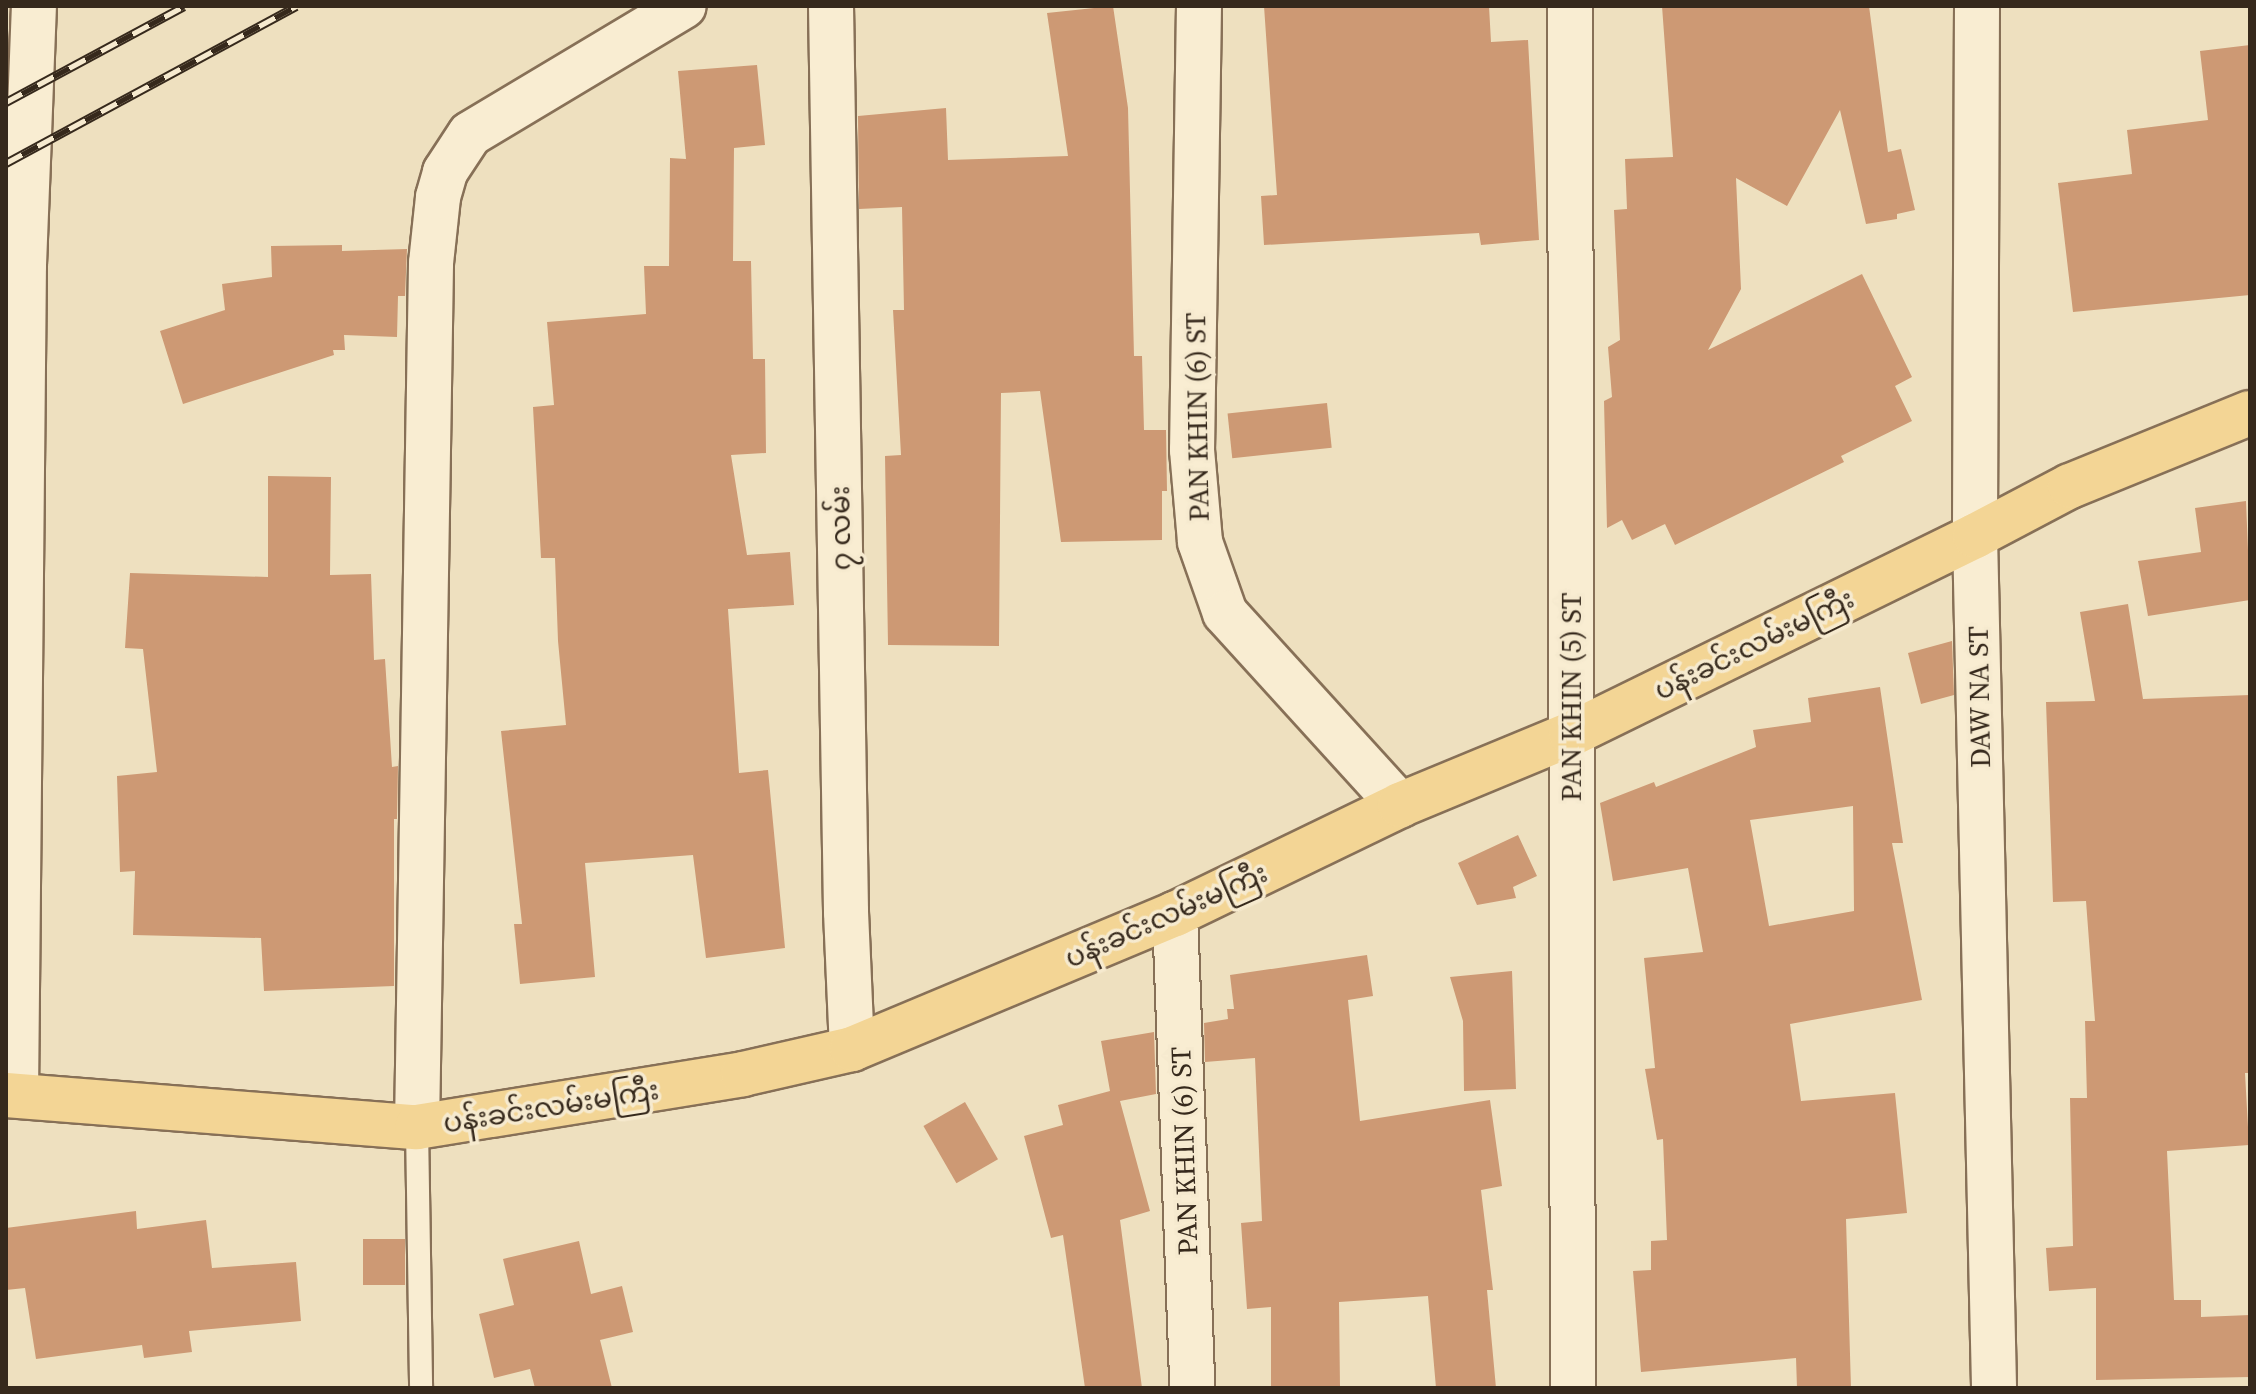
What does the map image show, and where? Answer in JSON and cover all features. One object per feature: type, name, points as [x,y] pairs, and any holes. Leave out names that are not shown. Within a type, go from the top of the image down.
[{"type":"main road","name":"ပန်းခင်းလမ်းမကြီး","points":[[11,1095],[417,1127],[743,1074],[852,1049],[1175,914],[1400,805],[1571,734],[1975,536],[2070,486],[2250,413]]},
{"type":"street","points":[[11,1095],[24,265],[34,6]]},
{"type":"street","points":[[417,1127],[431,263],[438,197],[445,172],[470,134],[684,6]]},
{"type":"street","name":"၇ လမ်း","points":[[831,6],[846,896],[852,1049]]},
{"type":"street","name":"PAN KHIN (6) ST","points":[[1199,6],[1192,450],[1200,542],[1225,613],[1400,805]]},
{"type":"street","name":"PAN KHIN (5) ST","points":[[1570,6],[1573,1388]]},
{"type":"street","name":"DAW NA ST","points":[[1977,6],[1975,536],[1994,1388]]},
{"type":"street","name":"PAN KHIN (6) ST","points":[[1175,914],[1192,1388]]},
{"type":"lane","points":[[417,1127],[421,1388]]},
{"type":"building","points":[[1113,6],[1128,108],[1134,356],[1142,356],[1144,430],[1166,430],[1167,491],[1162,491],[1162,540],[1061,542],[1040,391],[1001,393],[999,646],[888,645],[885,456],[901,455],[893,310],[904,310],[902,207],[859,209],[858,116],[946,108],[948,160],[1068,156],[1047,13]]},
{"type":"building","points":[[1264,6],[1489,6],[1491,42],[1528,40],[1539,240],[1481,245],[1479,233],[1264,245],[1261,196],[1277,195]]},
{"type":"building","points":[[1662,6],[1869,6],[1888,152],[1901,149],[1915,210],[1897,214],[1897,219],[1866,224],[1840,110],[1787,206],[1736,178],[1741,289],[1708,350],[1862,274],[1912,377],[1895,386],[1912,421],[1841,456],[1844,462],[1675,545],[1665,524],[1632,540],[1622,520],[1607,528],[1604,401],[1612,397],[1608,347],[1620,340],[1614,210],[1627,209],[1625,159],[1673,157]]},
{"type":"building","points":[[2250,45],[2250,295],[2073,312],[2058,183],[2132,174],[2127,130],[2208,120],[2200,51]]},
{"type":"building","points":[[757,65],[765,145],[734,148],[733,261],[751,261],[753,359],[765,359],[766,453],[731,455],[747,555],[790,552],[794,605],[728,609],[739,773],[768,770],[785,948],[706,958],[693,855],[585,863],[595,977],[520,984],[514,924],[522,924],[501,731],[566,725],[558,641],[555,558],[541,558],[533,407],[554,405],[547,322],[646,314],[644,266],[669,266],[670,158],[686,159],[678,71]]},
{"type":"building","points":[[342,245],[342,251],[407,249],[405,296],[398,296],[397,337],[344,335],[345,350],[333,350],[334,355],[183,404],[160,331],[225,310],[222,284],[272,277],[271,246]]},
{"type":"building","points":[[1327,403],[1332,448],[1232,458],[1228,413]]},
{"type":"building","points":[[268,476],[331,477],[330,575],[371,574],[374,660],[385,659],[392,767],[398,766],[397,819],[394,819],[394,986],[264,991],[261,938],[133,935],[135,871],[120,872],[117,776],[157,772],[143,649],[125,648],[130,573],[268,577]]},
{"type":"building","points":[[2246,501],[2250,600],[2148,616],[2138,561],[2201,552],[2195,508]]},
{"type":"building","points":[[2128,604],[2143,699],[2250,695],[2250,1073],[2245,1073],[2249,1145],[2167,1151],[2174,1300],[2201,1300],[2201,1317],[2250,1315],[2250,1377],[2096,1380],[2096,1288],[2049,1291],[2046,1248],[2073,1246],[2070,1098],[2087,1098],[2085,1021],[2095,1021],[2086,901],[2053,902],[2046,702],[2095,701],[2080,612]]},
{"type":"building","points":[[1952,641],[1954,695],[1921,704],[1908,653]]},
{"type":"building","points":[[1880,687],[1903,843],[1892,843],[1922,1000],[1790,1024],[1801,1101],[1895,1093],[1907,1213],[1846,1219],[1851,1388],[1797,1388],[1796,1358],[1641,1372],[1633,1271],[1651,1270],[1651,1241],[1667,1240],[1663,1139],[1657,1140],[1645,1069],[1655,1068],[1644,958],[1703,952],[1688,868],[1613,881],[1600,803],[1654,782],[1656,787],[1756,747],[1753,730],[1811,722],[1808,698]],"holes":[[[1853,806],[1854,911],[1769,926],[1750,820]]]},
{"type":"building","points":[[1518,835],[1537,876],[1513,887],[1516,898],[1477,905],[1458,863]]},
{"type":"building","points":[[1367,955],[1373,996],[1348,1000],[1360,1121],[1490,1100],[1502,1186],[1481,1190],[1493,1290],[1487,1290],[1496,1388],[1436,1388],[1428,1296],[1339,1302],[1340,1387],[1271,1388],[1271,1307],[1247,1309],[1241,1223],[1262,1221],[1255,1058],[1205,1062],[1204,1023],[1228,1019],[1227,1009],[1234,1009],[1230,975]]},
{"type":"building","points":[[1512,971],[1516,1089],[1464,1091],[1463,1021],[1450,977]]},
{"type":"building","points":[[1154,1032],[1156,1094],[1120,1101],[1150,1211],[1120,1220],[1142,1388],[1085,1388],[1063,1235],[1051,1238],[1024,1136],[1063,1125],[1058,1105],[1110,1091],[1101,1041]]},
{"type":"building","points":[[965,1102],[998,1159],[956,1183],[923,1126]]},
{"type":"building","points":[[136,1211],[137,1229],[206,1220],[212,1268],[296,1262],[301,1321],[189,1331],[192,1352],[144,1358],[142,1345],[36,1359],[25,1288],[6,1290],[6,1228]]},
{"type":"building","points":[[363,1239],[405,1239],[405,1285],[363,1285]]},
{"type":"building","points":[[579,1241],[591,1294],[622,1286],[633,1332],[600,1340],[612,1388],[535,1388],[530,1369],[494,1378],[479,1314],[514,1305],[503,1259]]},
{"type":"railway","points":[[6,102],[184,6]]},
{"type":"railway","points":[[6,163],[296,6]]}]
